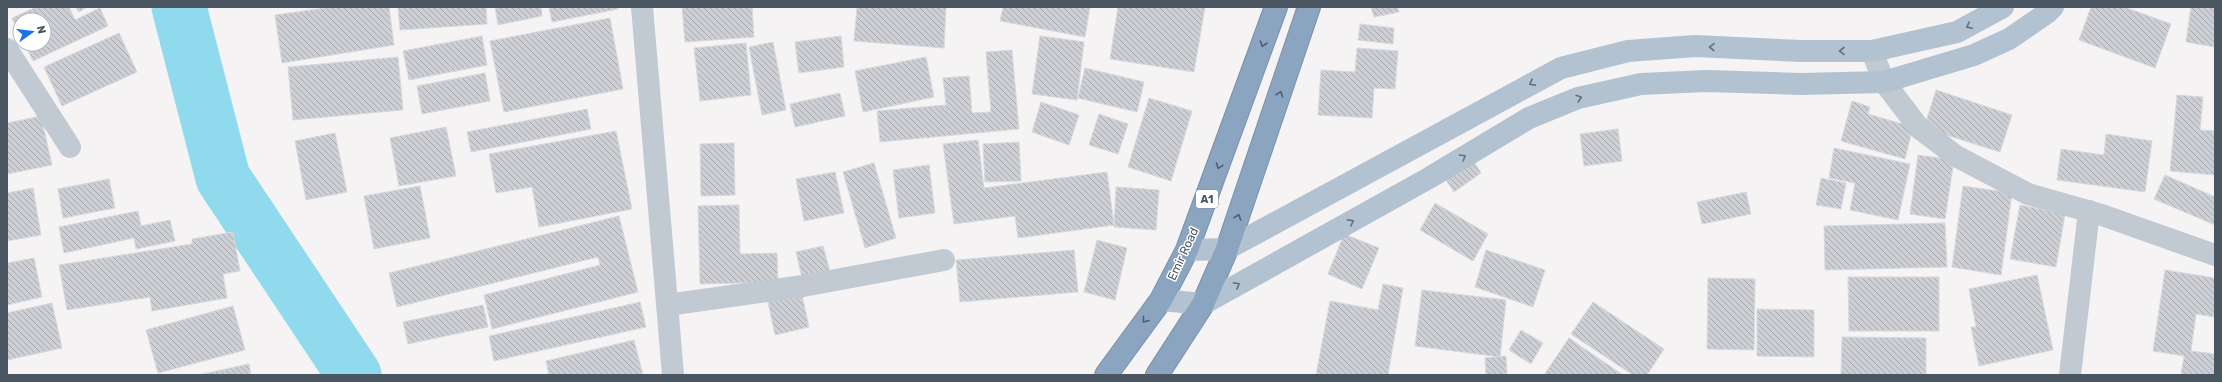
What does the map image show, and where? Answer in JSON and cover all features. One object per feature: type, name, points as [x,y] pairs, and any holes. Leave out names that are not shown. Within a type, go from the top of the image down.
[{"type":"highway","name":"Emir Road","points":[[1106,375],[1161,300],[1188,250],[1276,7]]},
{"type":"highway","points":[[1157,375],[1203,304],[1227,249],[1309,7]]},
{"type":"main road","points":[[1188,250],[1227,249],[1561,68],[1628,51],[1695,46],[1801,51],[1872,51],[1957,32],[2003,7]]},
{"type":"main road","points":[[1161,300],[1203,304],[1429,178],[1529,118],[1578,98],[1641,84],[1699,81],[1801,84],[1884,82],[1974,55],[2002,42],[2047,13],[2053,7]]},
{"type":"street","points":[[642,7],[673,375]]},
{"type":"street","points":[[7,49],[70,147]]},
{"type":"street","points":[[1872,51],[1884,82],[1918,128],[1956,156],[2028,194],[2089,211],[2215,255]]},
{"type":"street","points":[[2070,375],[2089,211]]},
{"type":"street","points":[[667,305],[802,286],[944,260]]},
{"type":"building","points":[[36,7],[69,7],[75,20],[100,8],[108,26],[33,61],[29,52],[52,52],[52,12],[25,12]]},
{"type":"building","points":[[75,7],[87,7],[79,12]]},
{"type":"building","points":[[332,7],[389,7],[394,45],[282,63],[275,15]]},
{"type":"building","points":[[398,7],[486,7],[487,24],[400,30]]},
{"type":"building","points":[[495,7],[541,7],[542,16],[498,25]]},
{"type":"building","points":[[549,7],[618,7],[618,9],[552,22]]},
{"type":"building","points":[[682,7],[752,7],[754,37],[685,42]]},
{"type":"building","points":[[857,7],[946,7],[944,48],[854,41]]},
{"type":"building","points":[[1003,7],[1090,7],[1085,37],[1000,21]]},
{"type":"building","points":[[1118,7],[1205,7],[1194,72],[1110,59]]},
{"type":"building","points":[[1371,7],[1398,7],[1399,12],[1374,17]]},
{"type":"building","points":[[2091,7],[2124,7],[2171,24],[2155,68],[2079,40]]},
{"type":"building","points":[[2191,7],[2215,7],[2215,47],[2186,42]]},
{"type":"building","points":[[610,18],[623,89],[504,112],[490,41]]},
{"type":"building","points":[[1360,24],[1394,28],[1393,44],[1358,40]]},
{"type":"building","points":[[119,33],[137,72],[62,106],[44,67]]},
{"type":"building","points":[[482,36],[487,65],[409,80],[403,51]]},
{"type":"building","points":[[841,36],[844,67],[799,73],[795,42]]},
{"type":"building","points":[[1040,36],[1084,42],[1077,100],[1032,94]]},
{"type":"building","points":[[773,42],[786,110],[762,115],[749,47]]},
{"type":"building","points":[[746,43],[751,95],[700,101],[694,48]]},
{"type":"building","points":[[1357,48],[1398,51],[1395,89],[1374,88],[1372,118],[1318,115],[1321,70],[1355,72]]},
{"type":"building","points":[[1012,50],[1019,129],[880,142],[877,111],[946,105],[943,78],[969,76],[972,113],[991,112],[986,52]]},
{"type":"building","points":[[398,57],[403,110],[293,120],[288,67]]},
{"type":"building","points":[[926,57],[934,97],[863,112],[855,71]]},
{"type":"building","points":[[1085,68],[1144,82],[1137,112],[1078,98]]},
{"type":"building","points":[[485,73],[490,101],[422,114],[417,86]]},
{"type":"building","points":[[1936,90],[2012,115],[2000,152],[1924,128]]},
{"type":"building","points":[[840,93],[845,116],[795,127],[790,104]]},
{"type":"building","points":[[2177,95],[2203,97],[2200,130],[2215,131],[2215,175],[2170,171]]},
{"type":"building","points":[[1149,98],[1192,111],[1171,181],[1128,167]]},
{"type":"building","points":[[1852,101],[1870,107],[1868,114],[1913,127],[1905,159],[1841,141]]},
{"type":"building","points":[[1041,102],[1079,115],[1069,145],[1032,132]]},
{"type":"building","points":[[587,109],[591,129],[471,152],[467,132]]},
{"type":"building","points":[[1099,114],[1128,124],[1118,154],[1089,145]]},
{"type":"building","points":[[41,116],[52,165],[7,174],[7,123]]},
{"type":"building","points":[[446,127],[456,176],[399,186],[390,138]]},
{"type":"building","points":[[1618,129],[1622,161],[1584,166],[1580,134]]},
{"type":"building","points":[[616,131],[632,209],[539,227],[532,187],[496,193],[489,154]]},
{"type":"building","points":[[335,133],[347,192],[306,200],[295,141]]},
{"type":"building","points":[[2106,134],[2152,141],[2145,192],[2057,180],[2061,149],[2104,155]]},
{"type":"building","points":[[978,140],[984,188],[1107,172],[1114,225],[1018,238],[1015,216],[954,224],[943,144]]},
{"type":"building","points":[[1019,142],[1021,181],[985,182],[983,144]]},
{"type":"building","points":[[734,143],[735,195],[701,196],[700,144]]},
{"type":"building","points":[[1834,148],[1910,164],[1898,220],[1850,210],[1855,183],[1829,178]]},
{"type":"building","points":[[1470,155],[1481,173],[1454,192],[1442,174]]},
{"type":"building","points":[[1918,155],[1954,160],[1945,219],[1910,214]]},
{"type":"building","points":[[874,163],[896,238],[865,248],[843,172]]},
{"type":"building","points":[[929,165],[935,213],[899,218],[893,170]]},
{"type":"building","points":[[835,172],[844,213],[804,221],[796,179]]},
{"type":"building","points":[[2165,175],[2215,197],[2215,225],[2154,199]]},
{"type":"building","points":[[1821,178],[1846,183],[1841,209],[1816,205]]},
{"type":"building","points":[[109,179],[115,208],[63,218],[58,189]]},
{"type":"building","points":[[420,186],[430,238],[374,249],[364,196]]},
{"type":"building","points":[[1963,186],[2012,193],[2001,275],[1952,267]]},
{"type":"building","points":[[1116,187],[1159,190],[1156,230],[1114,227]]},
{"type":"building","points":[[33,188],[41,235],[7,241],[7,193]]},
{"type":"building","points":[[1746,192],[1751,214],[1702,224],[1697,202]]},
{"type":"building","points":[[1435,203],[1488,234],[1473,261],[1420,230]]},
{"type":"building","points":[[739,205],[740,254],[777,253],[778,282],[700,284],[698,206]]},
{"type":"building","points":[[2020,205],[2065,214],[2056,267],[2010,259]]},
{"type":"building","points":[[138,211],[141,226],[170,220],[175,241],[136,249],[134,238],[64,253],[59,227]]},
{"type":"building","points":[[619,216],[638,292],[492,329],[484,295],[600,265],[598,257],[397,307],[389,273]]},
{"type":"building","points":[[1945,223],[1947,267],[1825,270],[1824,226]]},
{"type":"building","points":[[233,232],[240,271],[223,274],[227,298],[152,311],[150,297],[67,310],[59,265],[192,244],[192,239]]},
{"type":"building","points":[[1344,234],[1379,248],[1362,289],[1328,274]]},
{"type":"building","points":[[1097,240],[1127,248],[1115,300],[1084,292]]},
{"type":"building","points":[[823,246],[831,275],[803,282],[796,252]]},
{"type":"building","points":[[1074,250],[1078,292],[960,302],[956,260]]},
{"type":"building","points":[[1486,250],[1545,270],[1533,307],[1475,287]]},
{"type":"building","points":[[34,258],[42,297],[7,305],[7,263]]},
{"type":"building","points":[[2165,270],[2215,278],[2215,317],[2196,314],[2191,351],[2215,354],[2215,375],[2181,375],[2184,356],[2153,351]]},
{"type":"building","points":[[2037,275],[2053,350],[1979,366],[1971,327],[1976,327],[1969,289]]},
{"type":"building","points":[[1848,277],[1939,277],[1939,331],[1849,331]]},
{"type":"building","points":[[1708,278],[1755,279],[1754,350],[1707,349]]},
{"type":"building","points":[[1383,284],[1403,288],[1388,375],[1316,375],[1330,301],[1378,310]]},
{"type":"building","points":[[801,290],[809,327],[775,335],[767,298]]},
{"type":"building","points":[[1422,290],[1506,300],[1500,357],[1415,346]]},
{"type":"building","points":[[640,302],[646,327],[494,361],[489,336]]},
{"type":"building","points":[[1593,302],[1664,349],[1647,375],[1633,375],[1571,334]]},
{"type":"building","points":[[52,303],[62,348],[7,360],[7,313]]},
{"type":"building","points":[[483,305],[488,327],[408,344],[403,322]]},
{"type":"building","points":[[233,306],[245,350],[158,373],[146,330]]},
{"type":"building","points":[[1757,309],[1814,310],[1814,357],[1757,356]]},
{"type":"building","points":[[1521,330],[1543,343],[1531,364],[1509,350]]},
{"type":"building","points":[[1842,337],[1926,338],[1926,375],[1841,375]]},
{"type":"building","points":[[1569,338],[1623,375],[1544,375]]},
{"type":"building","points":[[634,340],[643,375],[549,375],[546,361]]},
{"type":"building","points":[[1506,356],[1507,375],[1486,375],[1485,358]]},
{"type":"building","points":[[249,364],[251,375],[198,375]]},
{"type":"waterway","points":[[179,7],[223,178],[354,375]]}]
